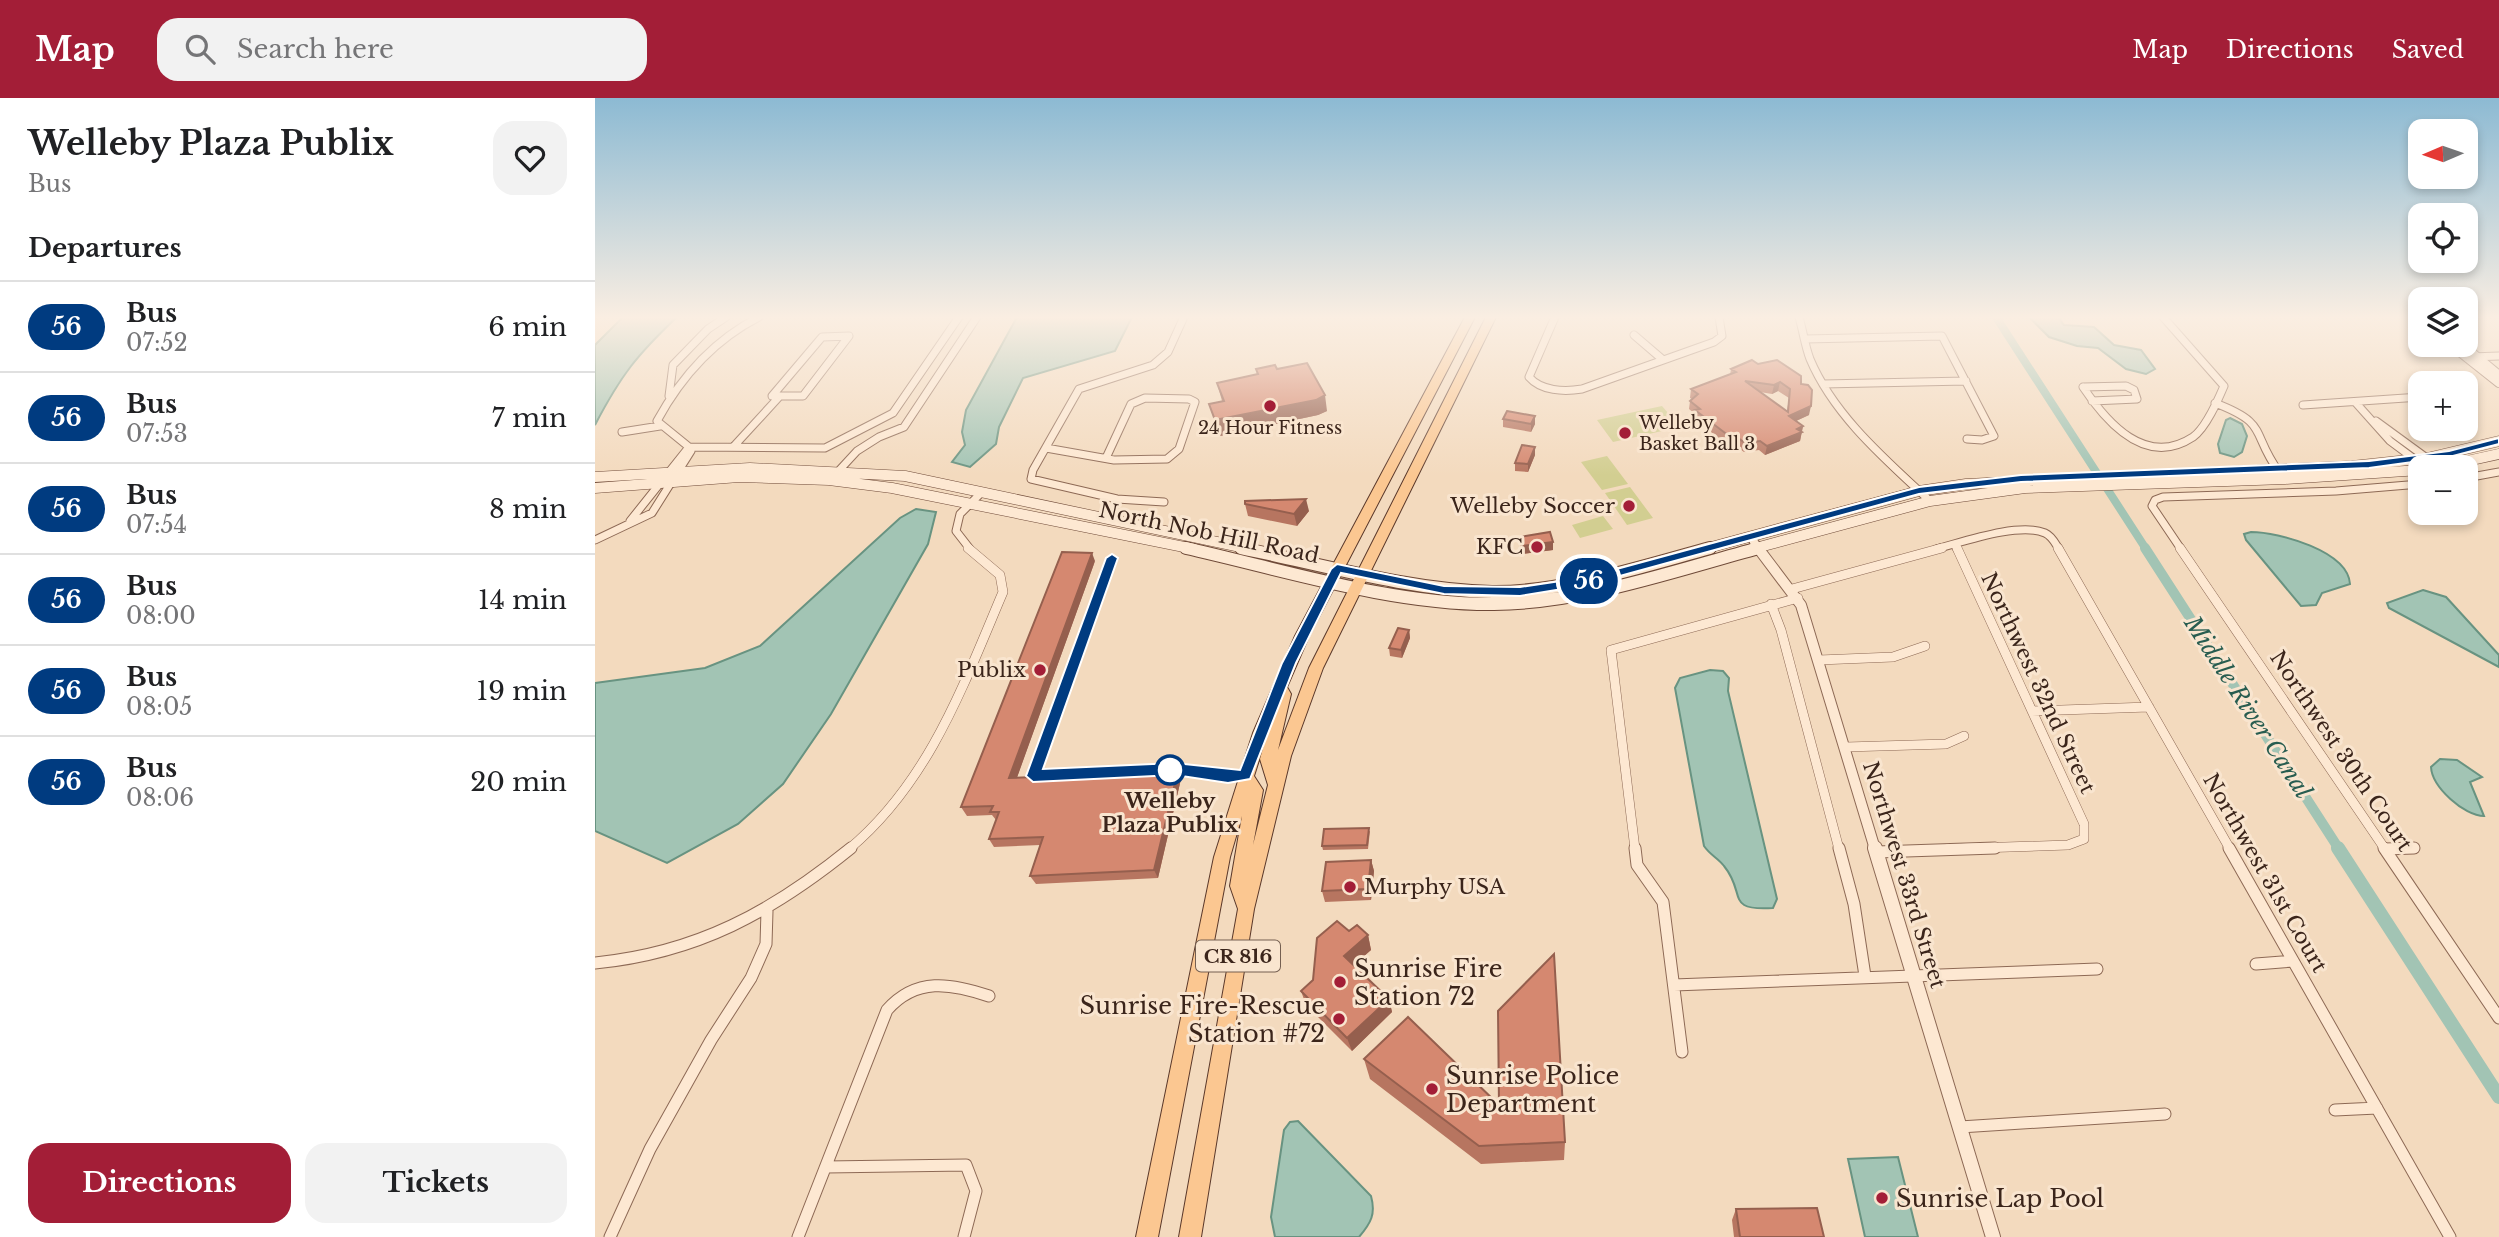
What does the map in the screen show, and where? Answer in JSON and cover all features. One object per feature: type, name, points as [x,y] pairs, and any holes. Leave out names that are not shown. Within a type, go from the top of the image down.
[{"type":"main road","name":"CR 816","points":[[1147,1237],[1212,902],[1245,775],[1279,685],[1334,574],[1442,370]]},
{"type":"main road","name":"CR 816","points":[[1191,1237],[1246,909],[1275,784],[1311,681],[1464,370]]},
{"type":"main road","points":[[2454,455],[2499,442]]},
{"type":"main road","points":[[2478,459],[2499,454]]},
{"type":"main road","points":[[2119,480],[2408,465]]},
{"type":"main road","name":"North Nob Hill Road","points":[[595,477],[749,466],[841,469],[905,476],[1109,520],[1443,601],[1494,604],[1548,600],[1614,587],[1930,501],[2001,489],[2078,481]]},
{"type":"main road","points":[[2078,481],[2285,480],[2408,466]]},
{"type":"main road","name":"North Nob Hill Road","points":[[595,488],[663,481],[676,472],[829,480],[892,488],[1334,574]]},
{"type":"main road","name":"North Nob Hill Road","points":[[1359,580],[1444,590],[1520,591],[1587,581],[1919,491],[1995,481],[2078,481]]},
{"type":"main road","points":[[1275,784],[1268,759],[1284,694],[1279,685]]},
{"type":"main road","points":[[1245,775],[1255,790],[1238,886],[1246,909]]},
{"type":"street","points":[[669,398],[672,370]]},
{"type":"street","points":[[595,540],[643,519],[655,508],[691,451],[657,421],[669,398],[695,370]]},
{"type":"street","points":[[794,370],[772,396],[803,396],[823,370]]},
{"type":"street","points":[[688,447],[824,448],[894,412],[923,370]]},
{"type":"street","points":[[829,480],[857,451],[879,437],[904,427],[942,370]]},
{"type":"street","points":[[1137,370],[1079,389],[1031,479],[1117,499],[1164,502]]},
{"type":"street","points":[[1532,370],[1530,381],[1536,385],[1574,391],[1632,370]]},
{"type":"street","points":[[1815,370],[1823,384],[1858,427],[1930,501]]},
{"type":"street","points":[[1960,370],[1994,436],[1982,440],[1966,439]]},
{"type":"street","points":[[2092,401],[2137,399],[2134,390],[2126,386],[2083,387],[2092,401],[2102,416],[2121,435],[2154,446],[2183,444],[2195,436],[2224,386],[2213,370]]},
{"type":"street","points":[[2483,370],[2499,383]]},
{"type":"street","points":[[1823,384],[1966,381]]},
{"type":"street","points":[[734,446],[779,397]]},
{"type":"street","points":[[1046,448],[1106,458],[1165,461],[1175,455],[1195,402],[1189,399],[1145,398],[1131,404],[1106,458]]},
{"type":"street","points":[[2303,405],[2408,398]]},
{"type":"street","points":[[2356,403],[2390,441],[2409,455]]},
{"type":"street","points":[[2215,404],[2255,421],[2261,428],[2266,456],[2285,480]]},
{"type":"street","points":[[622,432],[660,426]]},
{"type":"street","points":[[2478,476],[2499,472]]},
{"type":"street","points":[[617,531],[641,510],[663,481]]},
{"type":"street","name":"Northwest 30th Court","points":[[2408,485],[2336,491],[2163,497],[2155,500],[2152,506],[2499,1018]]},
{"type":"street","points":[[595,964],[619,963],[663,955],[767,911],[840,856],[880,819],[913,780],[934,746],[1003,592],[1000,575],[964,544],[956,531],[960,514],[982,492]]},
{"type":"street","points":[[1109,520],[1117,499]]},
{"type":"street","points":[[641,510],[655,508]]},
{"type":"street","name":"Northwest 31st Court","points":[[1955,544],[2021,529],[2044,532],[2052,537],[2450,1237]]},
{"type":"street","name":"Northwest 33rd Street","points":[[1750,538],[1795,594],[1819,660],[1993,1237]]},
{"type":"street","points":[[1682,1052],[1663,902],[1637,865],[1611,650],[1771,604],[1955,544]]},
{"type":"street","name":"Northwest 32nd Street","points":[[1877,852],[2068,845],[2084,839],[2084,824],[1955,544]]},
{"type":"street","points":[[1771,604],[1793,673],[1854,904],[1865,976]]},
{"type":"street","points":[[1819,660],[1893,657],[1925,646]]},
{"type":"street","points":[[2032,711],[2149,707]]},
{"type":"street","points":[[1846,747],[1946,744],[1964,736]]},
{"type":"street","points":[[2385,849],[2414,848]]},
{"type":"street","points":[[610,1237],[650,1149],[711,1040],[751,978],[766,944],[767,911]]},
{"type":"street","points":[[2256,964],[2293,961]]},
{"type":"street","points":[[1674,985],[2097,969]]},
{"type":"street","points":[[798,1237],[887,1010],[893,1001],[908,990],[938,984],[958,985],[989,996]]},
{"type":"street","points":[[2335,1110],[2377,1108]]},
{"type":"street","points":[[1960,1126],[2165,1114]]},
{"type":"street","points":[[826,1167],[965,1165],[975,1175],[979,1192],[964,1237]]},
{"type":"shaded area","points":[[595,370],[628,370],[613,392],[595,425]]},
{"type":"shaded area","points":[[988,370],[1050,370],[1023,378],[999,427],[996,444],[970,467],[952,462],[965,445],[962,432],[966,410]]},
{"type":"shaded area","points":[[2131,370],[2153,370],[2146,374]]},
{"type":"shaded area","points":[[1662,406],[1680,427],[1613,442],[1597,420]]},
{"type":"shaded area","points":[[2230,418],[2242,424],[2247,436],[2242,452],[2234,457],[2220,453],[2218,444],[2226,420]]},
{"type":"shaded area","name":"Welleby Soccer","points":[[1607,456],[1628,484],[1602,490],[1581,462]]},
{"type":"shaded area","name":"Welleby Soccer","points":[[1630,487],[1653,518],[1627,525],[1605,493]]},
{"type":"shaded area","points":[[916,509],[936,512],[928,544],[831,714],[783,784],[738,824],[667,863],[595,831],[595,683],[705,668],[760,646],[900,518]]},
{"type":"shaded area","name":"Welleby Soccer","points":[[1603,516],[1613,529],[1580,538],[1572,525]]},
{"type":"shaded area","points":[[2251,532],[2278,535],[2325,553],[2338,562],[2346,572],[2350,584],[2322,593],[2316,605],[2301,606],[2246,540],[2244,534]]},
{"type":"shaded area","points":[[2423,590],[2446,597],[2499,655],[2499,667],[2389,608],[2387,603]]},
{"type":"shaded area","points":[[1710,670],[1723,671],[1729,678],[1728,691],[1777,899],[1773,908],[1748,907],[1742,903],[1731,876],[1704,846],[1675,688],[1680,678]]},
{"type":"shaded area","points":[[2440,759],[2457,760],[2482,777],[2470,782],[2484,816],[2467,811],[2443,791],[2431,767]]},
{"type":"shaded area","points":[[1298,1121],[1371,1196],[1371,1218],[1359,1237],[1275,1237],[1271,1217],[1284,1130],[1290,1122]]},
{"type":"shaded area","name":"Sunrise Lap Pool","points":[[1898,1157],[1918,1237],[1865,1237],[1848,1159]]},
{"type":"building","points":[[1256,370],[1311,370],[1325,395],[1316,400],[1215,420],[1209,404],[1224,401],[1217,383],[1258,374]]},
{"type":"building","points":[[1733,370],[1792,370],[1801,376],[1801,384],[1808,385],[1812,390],[1811,406],[1789,416],[1803,426],[1797,429],[1802,432],[1767,446],[1760,441],[1745,443],[1734,435],[1729,436],[1695,410],[1700,409],[1690,401],[1698,394],[1691,389],[1736,372]],"holes":[[[1745,381],[1774,385],[1780,382],[1790,389],[1788,412]]]},
{"type":"building","points":[[1507,411],[1535,416],[1531,424],[1503,419]]},
{"type":"building","points":[[1522,445],[1535,447],[1528,464],[1515,463]]},
{"type":"building","points":[[1306,499],[1294,514],[1245,504],[1245,501]]},
{"type":"building","points":[[1550,532],[1553,542],[1523,546],[1520,537]]},
{"type":"building","name":"Publix","points":[[1062,552],[1092,553],[1009,778],[1178,771],[1154,870],[1030,876],[1043,837],[989,839],[999,812],[990,812],[993,806],[961,807]]},
{"type":"building","points":[[1398,628],[1409,630],[1401,650],[1389,648]]},
{"type":"building","points":[[1369,828],[1367,845],[1322,846],[1324,829]]},
{"type":"building","points":[[1371,860],[1368,889],[1322,891],[1326,862]]},
{"type":"building","name":"Sunrise Fire Station 72","points":[[1337,921],[1349,931],[1357,925],[1368,935],[1344,956],[1389,999],[1347,1038],[1301,991],[1313,980],[1317,938]]},
{"type":"building","points":[[1554,954],[1565,1142],[1479,1146],[1364,1059],[1408,1017],[1499,1105],[1498,1011]]},
{"type":"building","points":[[1817,1208],[1824,1237],[1740,1237],[1736,1209]]},
{"type":"waterway","name":"Middle River Canal","points":[[2030,370],[2146,549]]},
{"type":"waterway","name":"Middle River Canal","points":[[2145,548],[2339,849]]},
{"type":"waterway","name":"Middle River Canal","points":[[2338,848],[2499,1097]]},
{"type":"bus line","name":"56","points":[[1112,558],[1108,562],[1033,776],[1123,774],[1175,769],[1228,777],[1245,775],[1274,696],[1337,569],[1444,590],[1494,592],[1545,589],[1587,581],[1919,491],[2021,479],[2369,465],[2449,454],[2499,441]]},
{"type":"place","name":"24 Hour Fitness","points":[[1270,406]]},
{"type":"place","name":"Welleby Basket Ball 3","points":[[1625,433]]},
{"type":"place","name":"Welleby Soccer","points":[[1629,506]]},
{"type":"place","name":"KFC","points":[[1537,547]]},
{"type":"place","name":"Publix","points":[[1040,670]]},
{"type":"place","name":"Welleby Plaza Publix","points":[[1170,770]]},
{"type":"place","name":"Murphy USA","points":[[1350,887]]},
{"type":"place","name":"Sunrise Fire Station 72","points":[[1340,982]]},
{"type":"place","name":"Sunrise Fire-Rescue Station #72","points":[[1339,1019]]},
{"type":"place","name":"Sunrise Police Department","points":[[1432,1089]]},
{"type":"place","name":"Sunrise Lap Pool","points":[[1882,1198]]}]
